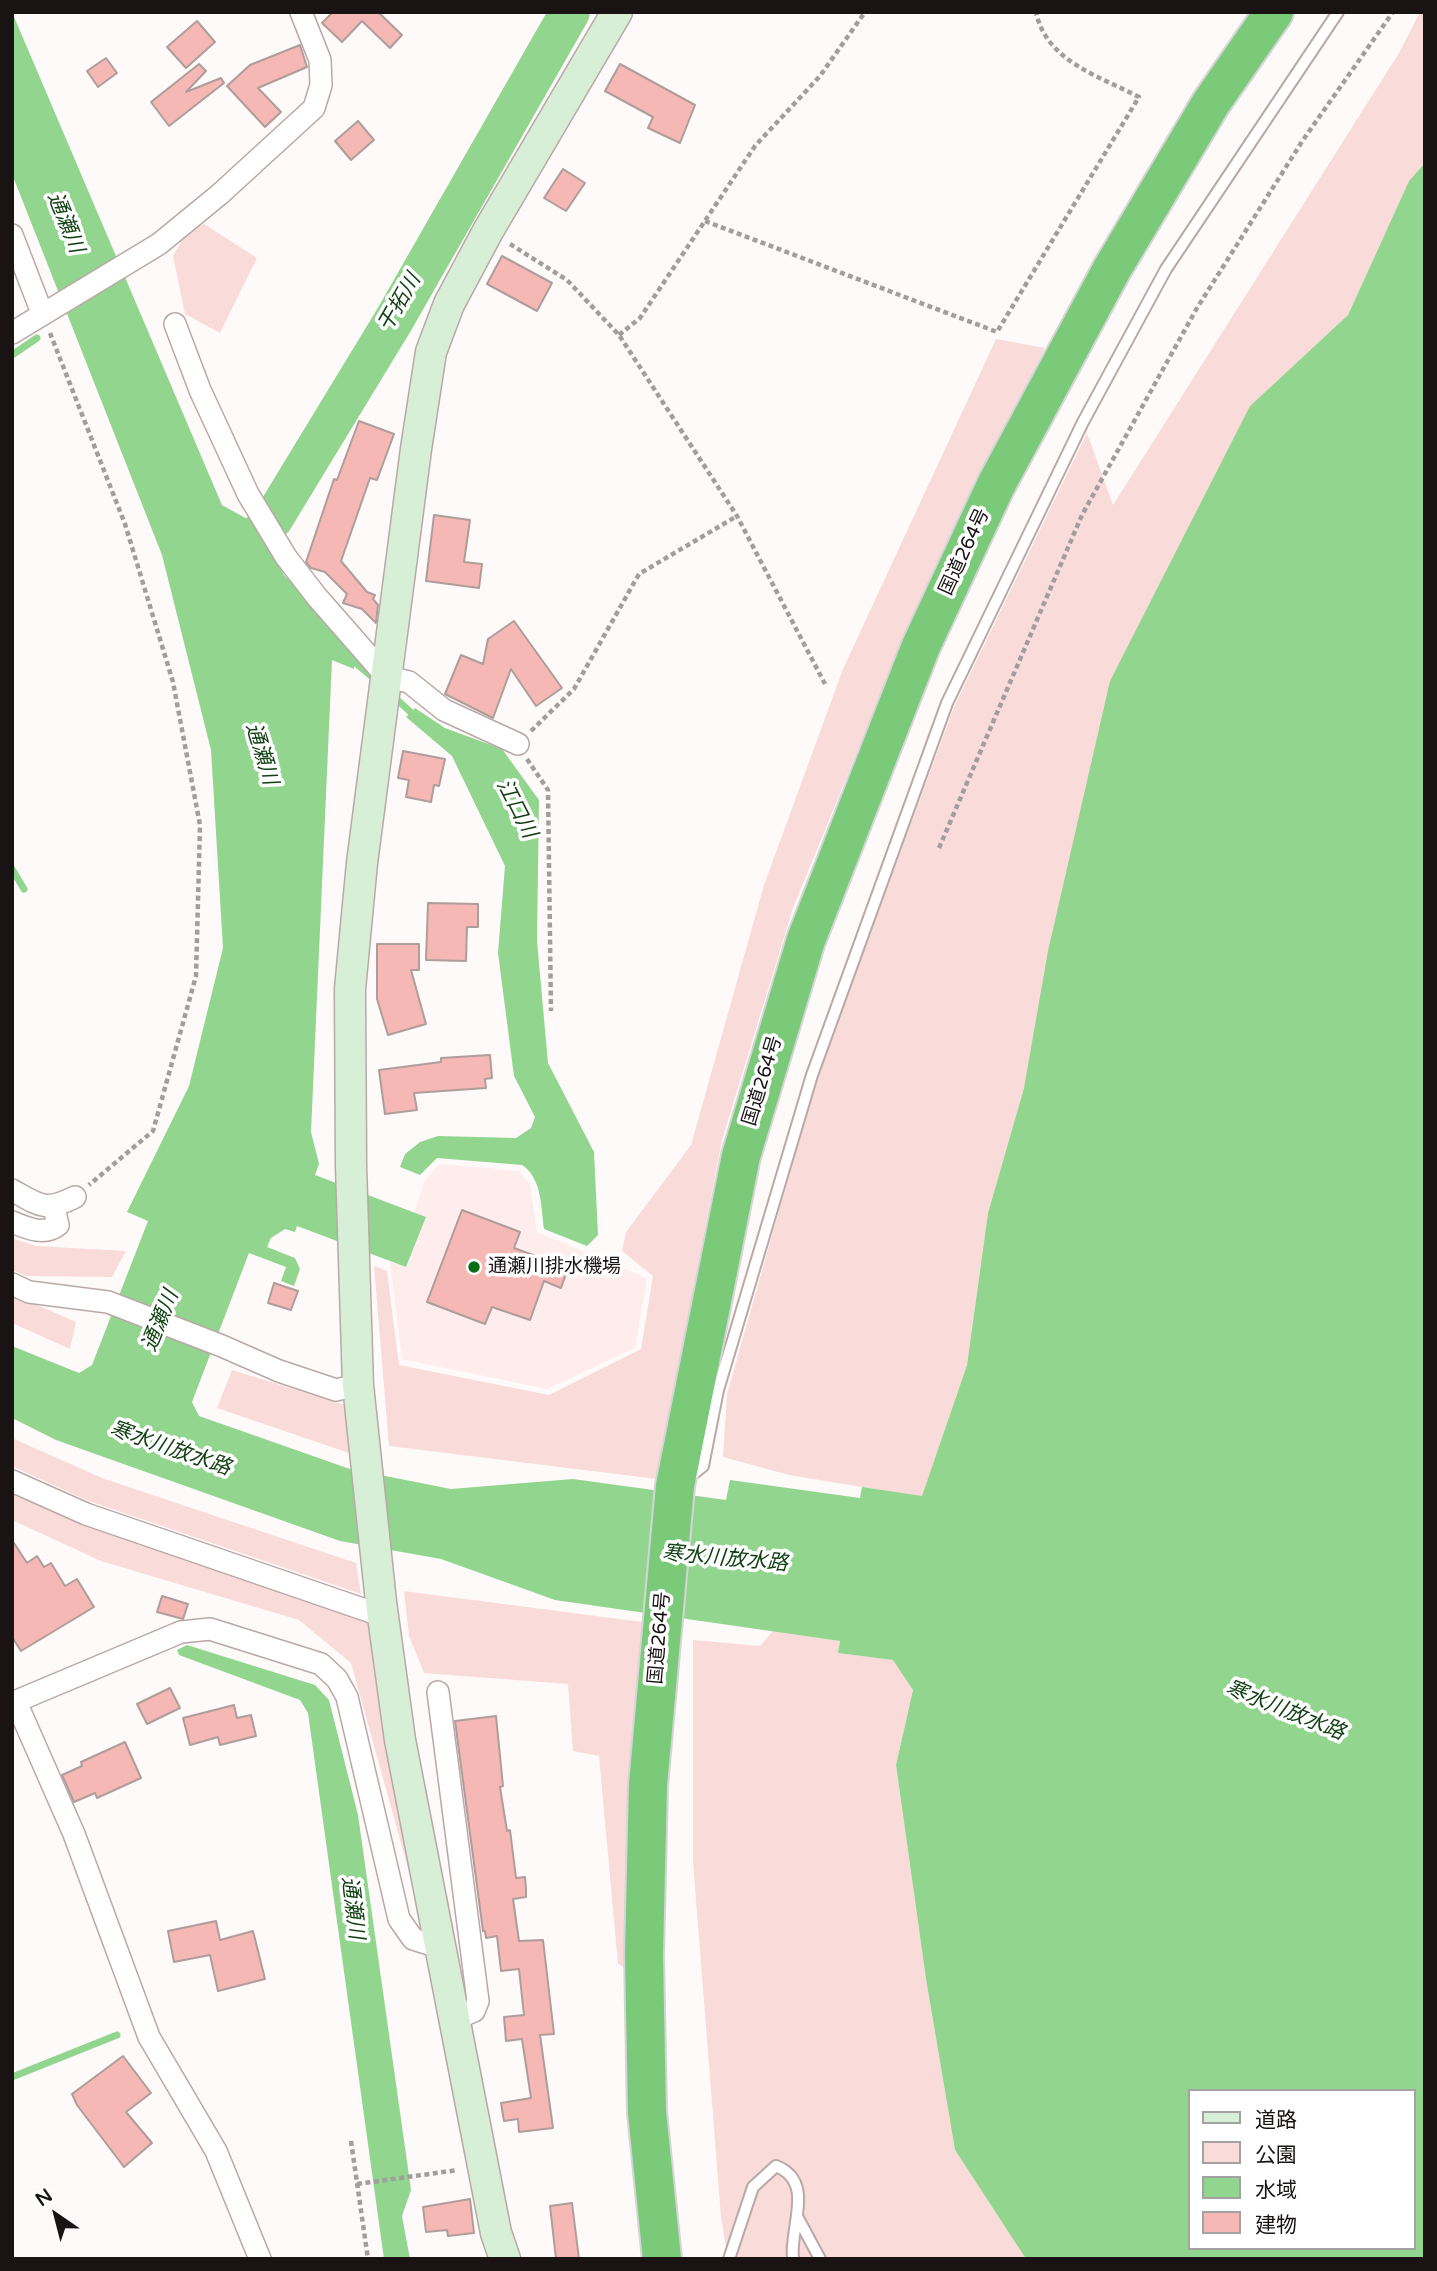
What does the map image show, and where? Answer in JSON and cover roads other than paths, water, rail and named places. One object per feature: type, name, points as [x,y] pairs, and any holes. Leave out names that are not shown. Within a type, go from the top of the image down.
[{"type":"highway","name":"国道264号","points":[[662,2259],[647,2112],[644,1955],[648,1785],[675,1486],[741,1156],[806,940],[921,646],[996,485],[1112,268],[1211,103],[1274,12]]},
{"type":"street","points":[[12,333],[159,244],[220,194],[314,108],[321,85],[320,60],[301,12]]},
{"type":"street","points":[[505,2259],[496,2233],[400,1740],[382,1609],[359,1396],[351,1182],[351,989],[362,863],[432,352],[449,304],[488,231],[617,12]]},
{"type":"street","points":[[12,235],[45,311]]},
{"type":"street","points":[[175,324],[200,390],[248,494],[279,547],[385,689]]},
{"type":"street","points":[[385,689],[409,682],[444,710],[518,744]]},
{"type":"street","points":[[12,1190],[36,1203],[54,1208],[75,1197]]},
{"type":"street","points":[[12,1222],[35,1230],[52,1229],[58,1225],[54,1208]]},
{"type":"street","points":[[12,1284],[29,1292],[108,1302],[279,1371],[359,1396]]},
{"type":"street","points":[[12,1481],[86,1514],[382,1609]]},
{"type":"street","points":[[260,2259],[216,2151],[149,2037],[74,1834],[14,1703],[180,1632],[210,1629],[321,1664],[337,1679],[347,1697],[399,1919],[413,1939],[442,1948]]},
{"type":"street","points":[[438,1692],[478,2001],[474,2011],[455,2019]]},
{"type":"lane","points":[[675,1486],[703,1466],[718,1390],[812,1075],[947,703],[1083,422],[1166,269],[1338,12]]},
{"type":"lane","points":[[729,2259],[753,2187],[776,2166],[788,2170],[797,2185],[798,2218],[791,2240],[793,2259]]},
{"type":"lane","points":[[798,2218],[820,2259]]},
{"type":"water","points":[[12,12],[222,505],[249,520],[272,552],[284,575],[356,643],[354,669],[332,660],[311,1132],[319,1164],[315,1175],[426,1217],[406,1267],[297,1226],[295,1232],[285,1229],[271,1238],[267,1247],[295,1258],[300,1269],[294,1286],[281,1281],[286,1267],[249,1253],[192,1402],[199,1416],[350,1469],[451,1489],[573,1479],[726,1500],[730,1480],[860,1498],[862,1487],[922,1496],[967,1365],[988,1213],[1024,1088],[1048,951],[1110,681],[1250,406],[1348,315],[1409,181],[1425,163],[1425,2259],[1026,2259],[955,2150],[926,1979],[896,1765],[913,1690],[893,1660],[838,1653],[840,1641],[555,1600],[441,1559],[340,1541],[56,1440],[12,1418],[12,1346],[79,1373],[92,1365],[148,1221],[127,1212],[189,1086],[223,948],[211,750],[162,555],[12,174]]},
{"type":"water","points":[[415,708],[445,728],[502,749],[539,800],[537,941],[548,1063],[594,1152],[598,1235],[587,1246],[544,1229],[537,1185],[522,1165],[437,1158],[420,1175],[400,1167],[405,1154],[420,1142],[438,1136],[516,1138],[531,1128],[535,1117],[514,1076],[498,953],[505,866],[452,756],[406,717]]},
{"type":"water","name":"通瀬川","points":[[187,1645],[315,1685],[329,1700],[358,1815],[411,2190],[402,2216],[410,2259],[384,2259],[308,1713],[300,1700],[179,1655],[177,1650]]},
{"type":"waterway","name":"干拓川","points":[[232,551],[260,533],[273,519],[394,320],[570,12]]},
{"type":"waterway","points":[[12,355],[37,338]]},
{"type":"waterway","name":"江口川","points":[[345,654],[376,680]]},
{"type":"waterway","name":"江口川","points":[[392,695],[417,718]]},
{"type":"waterway","points":[[12,869],[24,889]]},
{"type":"waterway","points":[[12,2077],[117,2035]]},
{"type":"place","name":"通瀬川排水機場","points":[[474,1267]]},
{"type":"water label","name":"寒水川放水路","points":[[170,1449]]},
{"type":"water label","name":"寒水川放水路","points":[[725,1559]]},
{"type":"water label","name":"寒水川放水路","points":[[1285,1711]]}]
